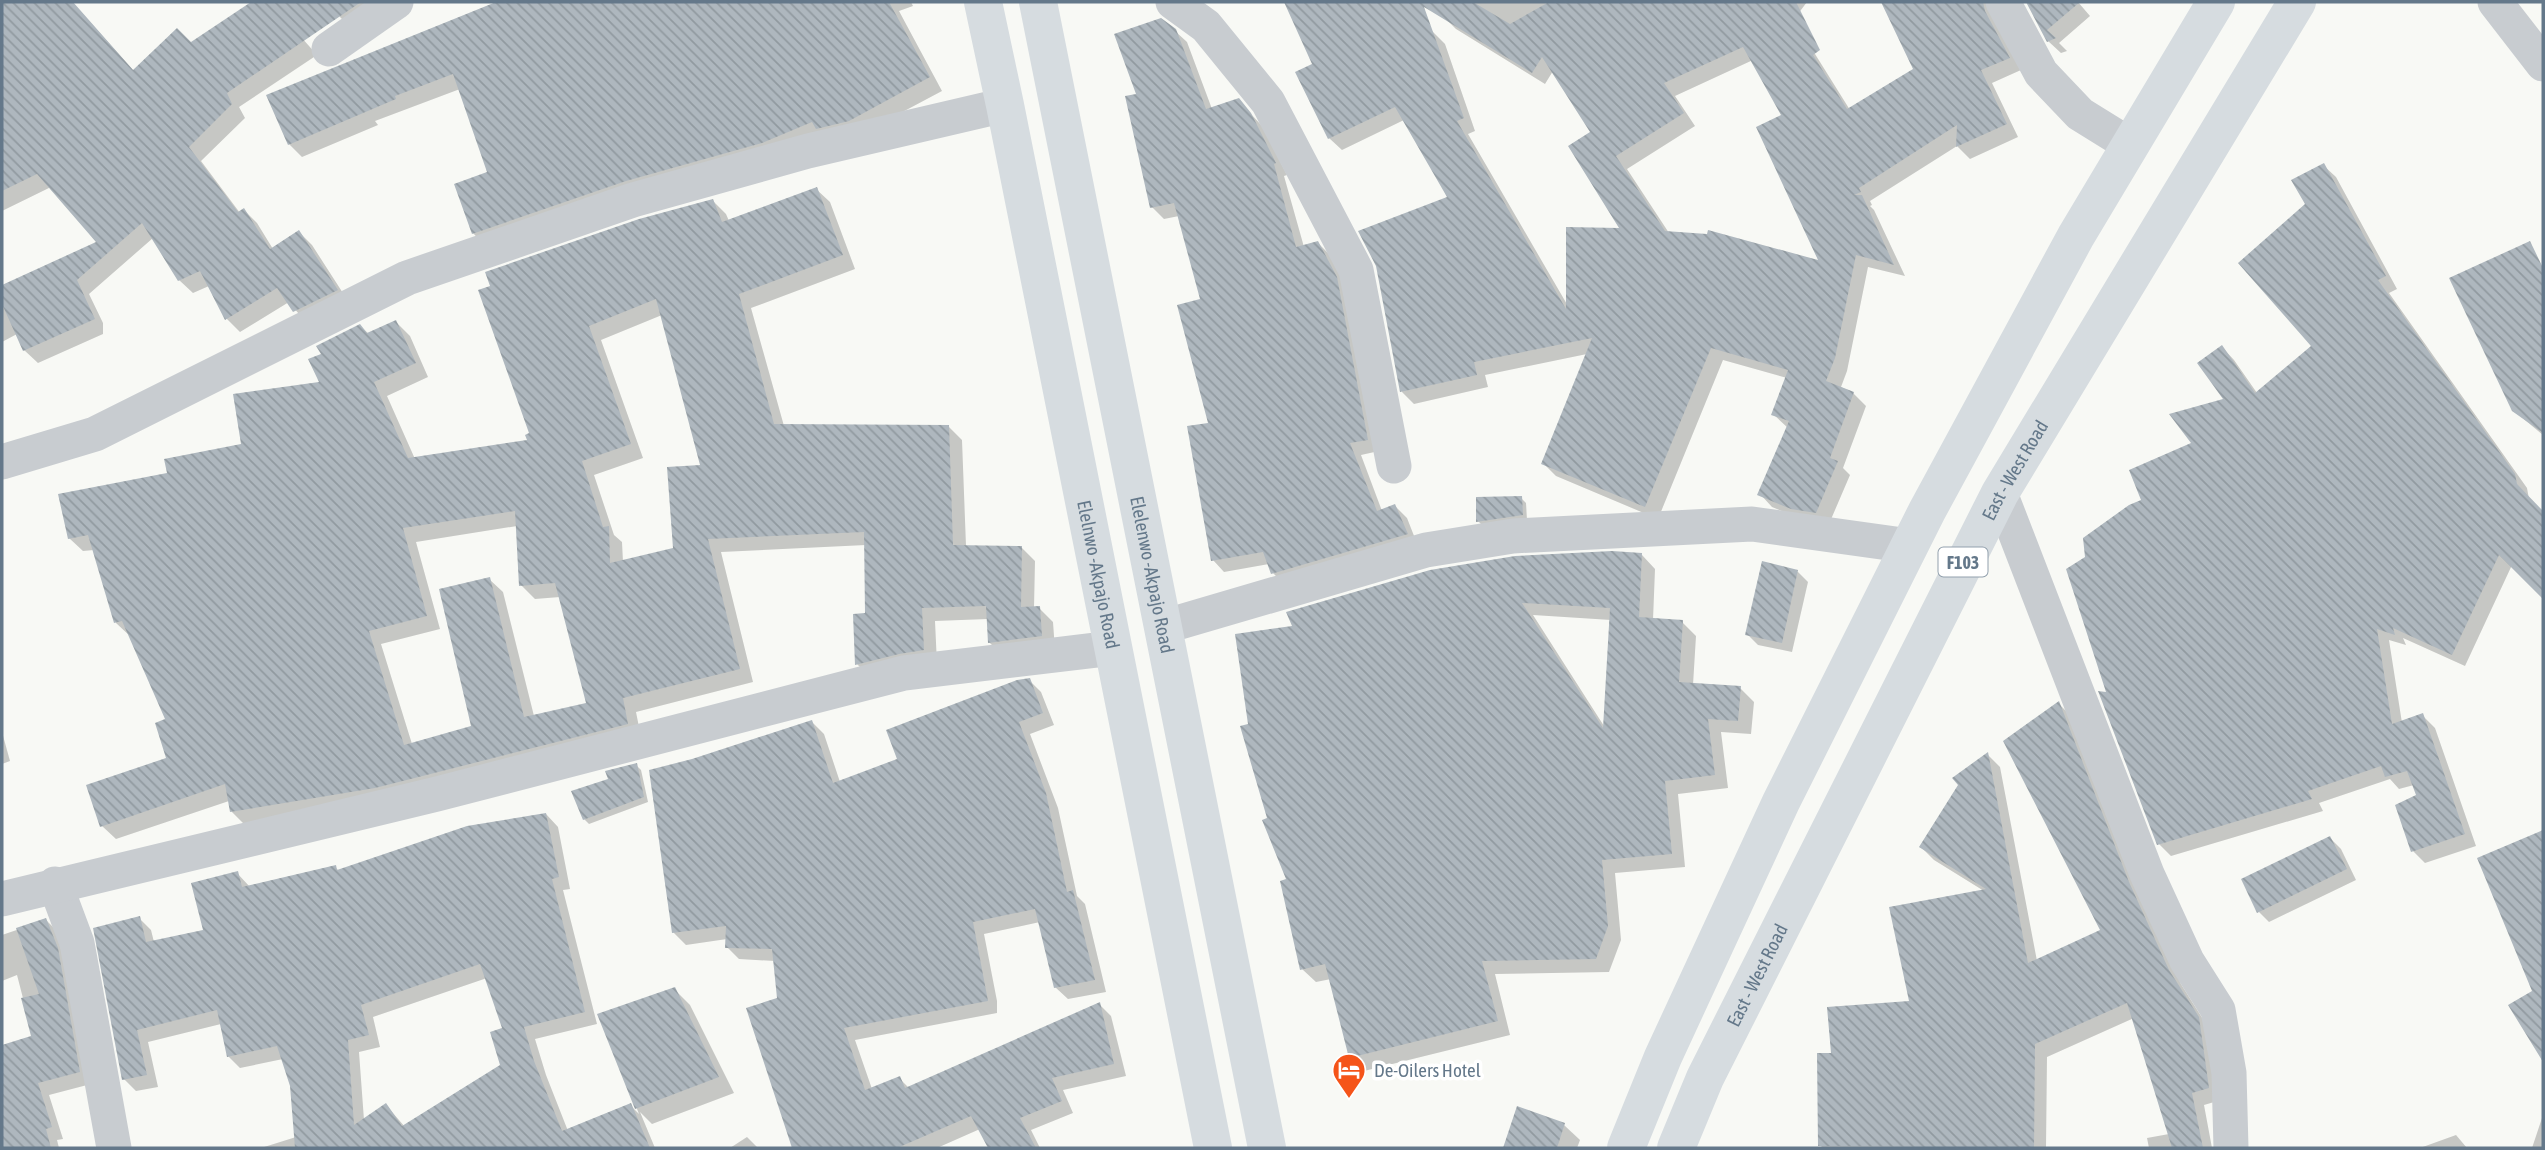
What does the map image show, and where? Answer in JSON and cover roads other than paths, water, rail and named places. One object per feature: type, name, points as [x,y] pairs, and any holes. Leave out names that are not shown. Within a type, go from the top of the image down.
[{"type":"main road","name":"Elelnwo -Akpajo Road","points":[[982,2],[1005,105],[1213,1148]]},
{"type":"main road","name":"Elelenwo -Akpajo Road","points":[[1038,2],[1267,1148]]},
{"type":"main road","name":"F103","points":[[1626,1148],[1663,1057],[1782,802],[1910,546],[2076,236],[2216,2]]},
{"type":"main road","name":"East - West Road","points":[[1676,1148],[1711,1066],[2000,493],[2298,2]]},
{"type":"street","points":[[329,49],[396,2]]},
{"type":"street","points":[[1173,2],[1206,26],[1268,102],[1356,270],[1394,466]]},
{"type":"street","points":[[2003,2],[2041,73],[2080,114],[2130,145]]},
{"type":"street","points":[[2495,2],[2543,64]]},
{"type":"street","points":[[2,462],[94,434],[407,278],[633,200],[808,151],[1005,105]]},
{"type":"street","points":[[2000,493],[2147,874],[2187,961],[2218,1010],[2229,1073],[2231,1148]]},
{"type":"street","points":[[1163,627],[1426,550],[1513,536],[1752,524],[1910,546]]},
{"type":"street","points":[[2,899],[55,884],[437,794],[904,673],[1113,648]]},
{"type":"street","points":[[55,884],[78,943],[114,1148]]},
{"type":"place","name":"De-Oilers Hotel","points":[[1349,1100]]}]
